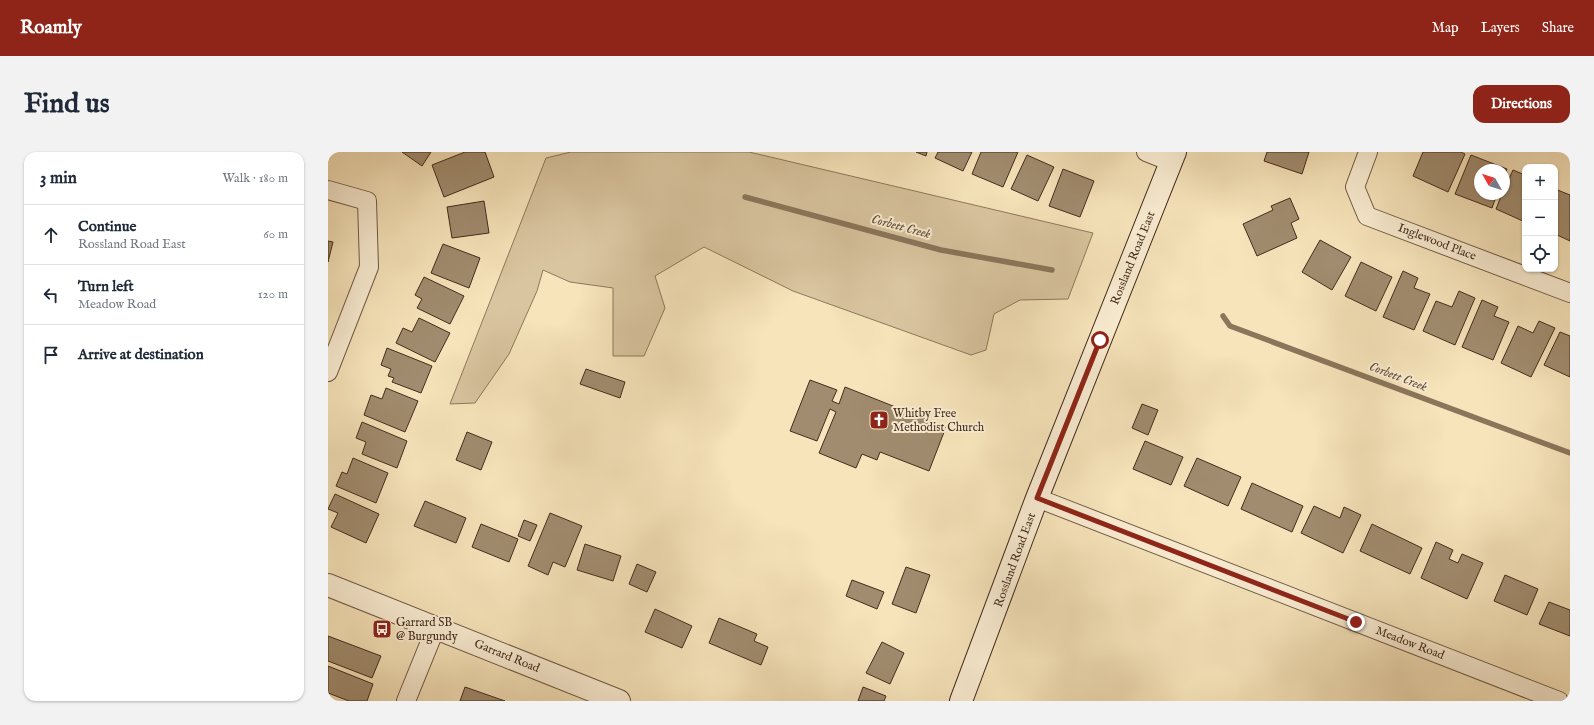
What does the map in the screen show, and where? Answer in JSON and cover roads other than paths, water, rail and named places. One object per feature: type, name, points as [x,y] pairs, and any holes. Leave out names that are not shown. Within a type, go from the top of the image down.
[{"type":"main road","name":"Rossland Road East","points":[[961,701],[1037,498],[1173,157]]},
{"type":"main road","name":"Garrard Road","points":[[328,585],[619,701]]},
{"type":"street","points":[[1146,152],[1173,157]]},
{"type":"street","name":"Inglewood Place","points":[[1368,152],[1355,187],[1367,216],[1570,293]]},
{"type":"street","points":[[328,190],[367,201],[369,267],[328,372]]},
{"type":"street","name":"Meadow Road","points":[[1037,498],[1559,701]]},
{"type":"street","points":[[406,701],[436,628]]},
{"type":"waterway","name":"Corbett Creek","points":[[745,197],[941,250],[1052,270]]},
{"type":"waterway","name":"Corbett Creek","points":[[1223,316],[1230,326],[1570,453]]},
{"type":"place","name":"Whitby Free Methodist Church","points":[[879,420]]},
{"type":"place","name":"Garrard SB @ Burgundy","points":[[382,629]]}]
